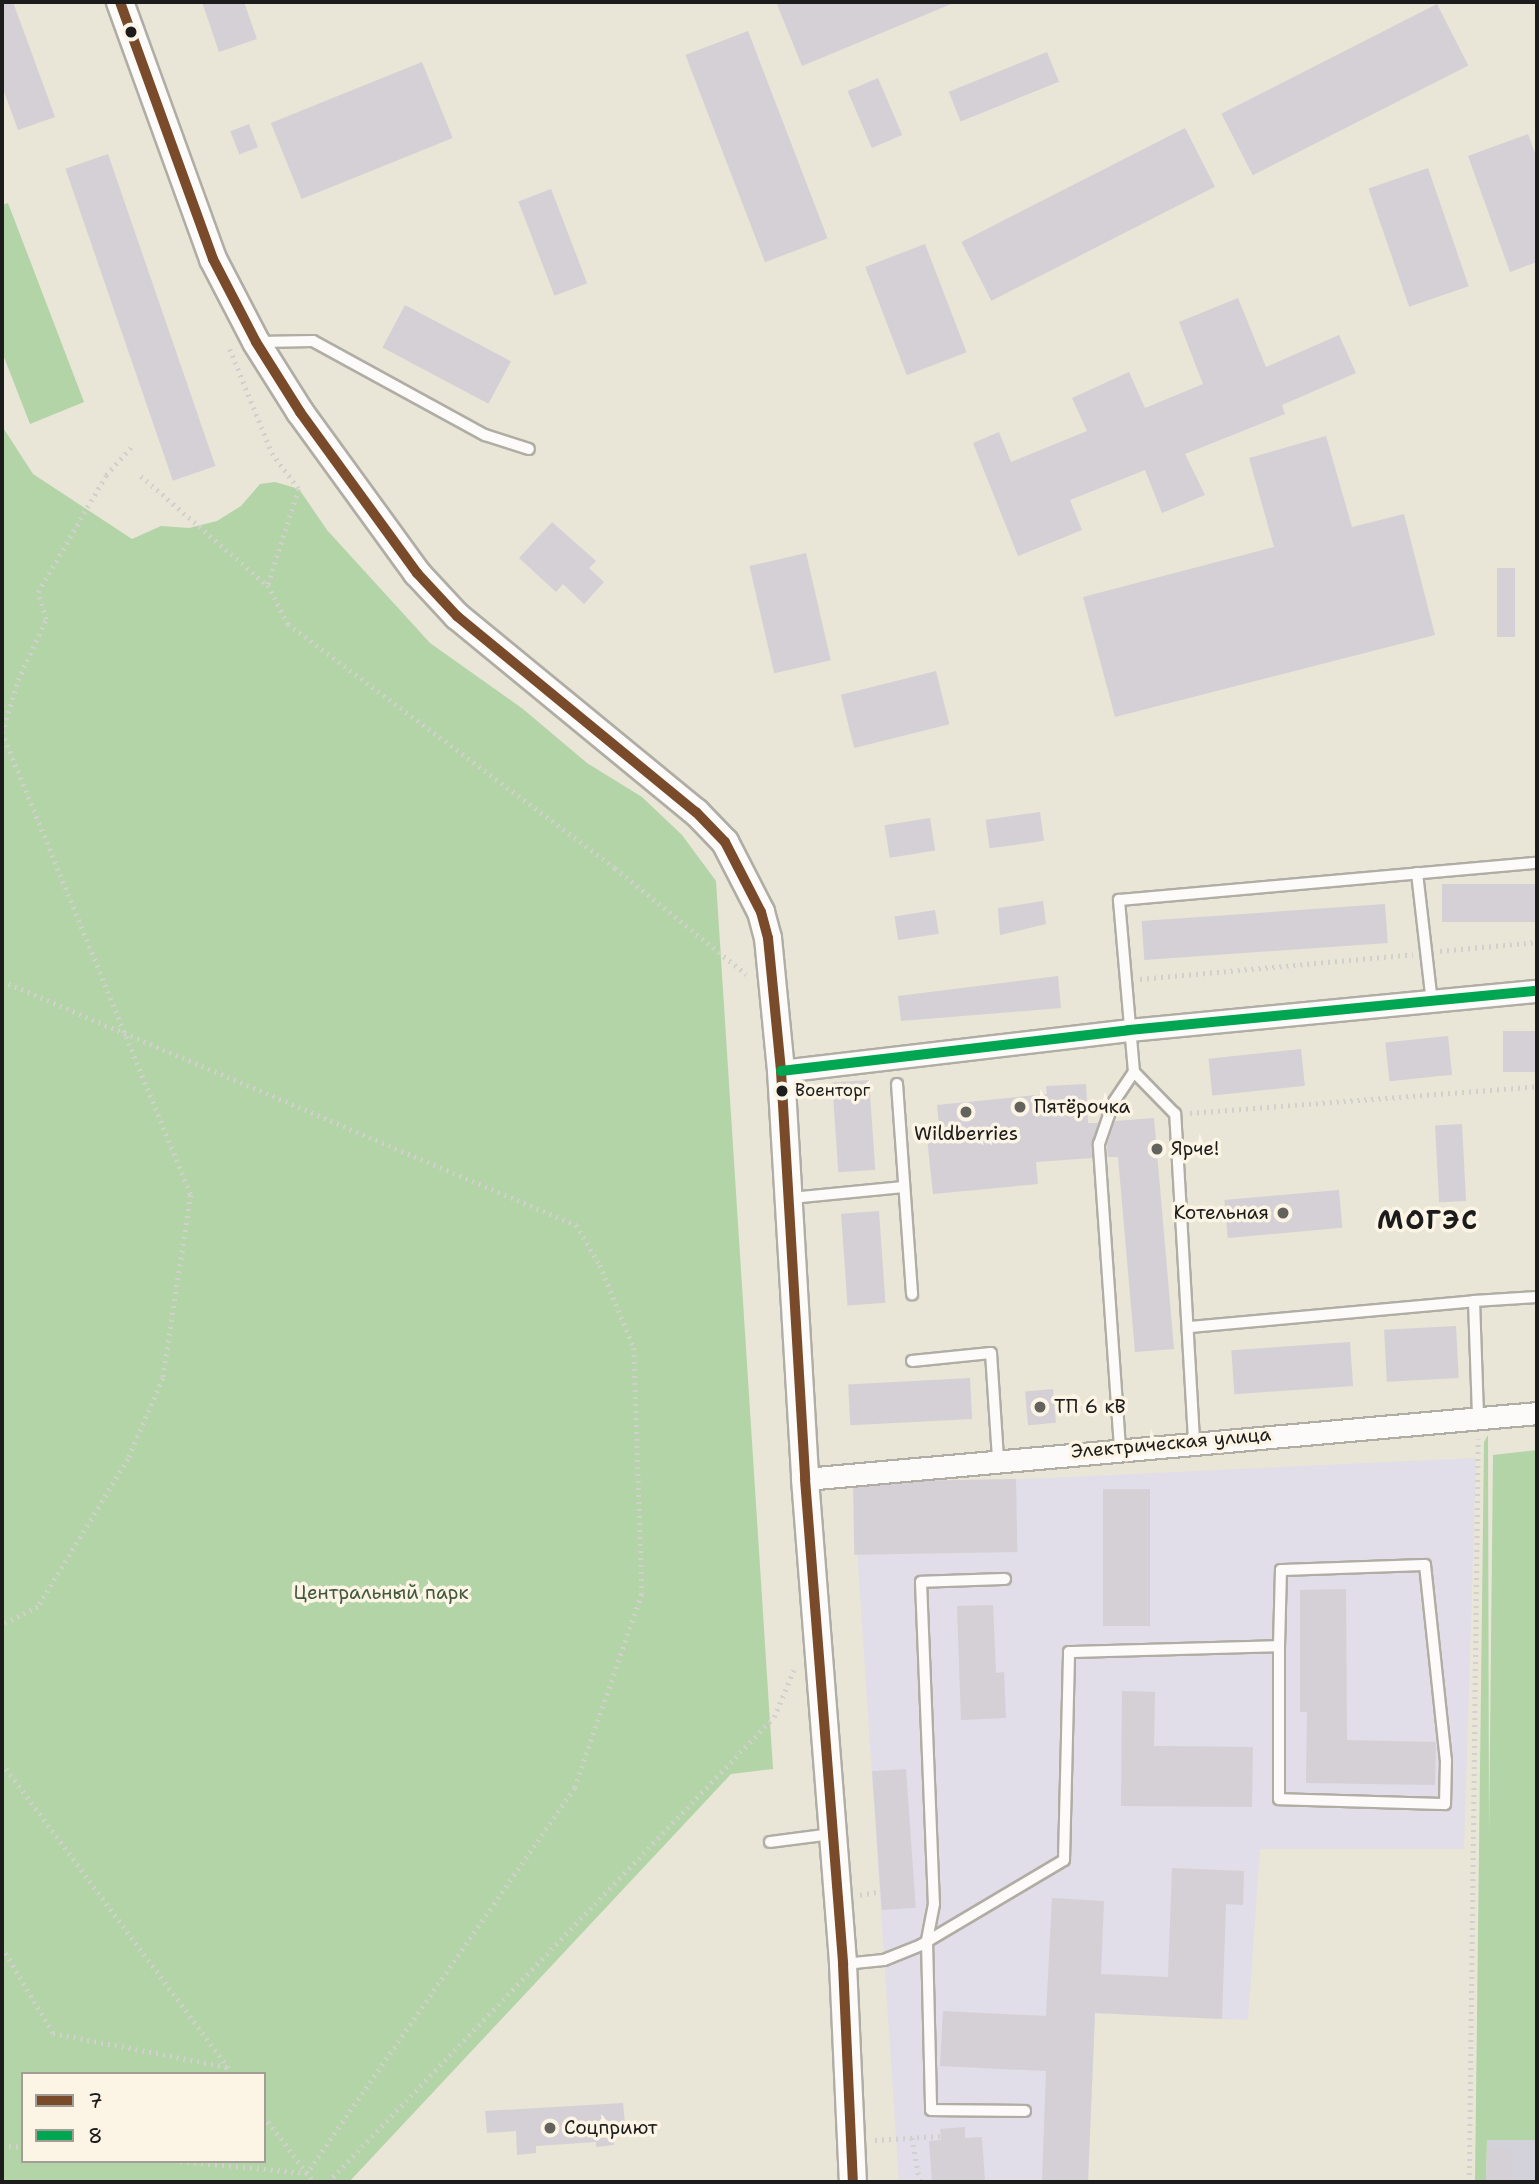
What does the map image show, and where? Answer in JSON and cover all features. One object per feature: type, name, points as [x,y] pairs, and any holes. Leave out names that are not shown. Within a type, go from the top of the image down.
[{"type":"street","points":[[120,2],[213,259],[256,342],[300,412],[417,573],[457,616],[696,812],[725,842],[748,882],[768,938],[790,1198],[805,1479],[842,1964],[853,2182]]},
{"type":"street","points":[[781,1071],[1129,1030],[1537,991]]},
{"type":"street","name":"Электрическая улица","points":[[805,1479],[1194,1440],[1537,1413]]},
{"type":"lane","points":[[256,342],[313,341],[485,435],[529,449]]},
{"type":"lane","points":[[1194,1440],[1190,1327],[1175,1114],[1134,1072],[1119,900],[1537,863]]},
{"type":"lane","points":[[1417,873],[1432,1002]]},
{"type":"lane","points":[[1120,1448],[1099,1144],[1114,1102],[1134,1072]]},
{"type":"lane","points":[[897,1084],[912,1294]]},
{"type":"lane","points":[[790,1198],[904,1187]]},
{"type":"lane","points":[[1190,1327],[1537,1297]]},
{"type":"lane","points":[[1474,1301],[1478,1417]]},
{"type":"lane","points":[[912,1361],[991,1353],[998,1460]]},
{"type":"lane","points":[[1424,1565],[1446,1760],[1445,1804],[1279,1799],[1279,1646],[1282,1570],[1424,1565]]},
{"type":"lane","points":[[1005,1579],[920,1583],[934,1905],[927,1941],[931,2110],[1025,2111]]},
{"type":"lane","points":[[842,1964],[884,1960],[927,1941],[1064,1860],[1069,1652],[1279,1646]]},
{"type":"lane","points":[[770,1842],[832,1834]]},
{"type":"path","points":[[226,338],[272,453],[299,489],[268,585]]},
{"type":"path","points":[[2,1625],[38,1607],[128,1459],[163,1378],[191,1195],[2,733],[18,680],[46,619],[38,592],[106,475],[131,447]]},
{"type":"path","points":[[141,476],[268,585],[288,624],[745,969],[746,981]]},
{"type":"path","points":[[1125,980],[1537,942]]},
{"type":"path","points":[[2,981],[576,1225],[600,1265],[634,1348],[642,1594],[575,1788],[307,2173]]},
{"type":"path","points":[[1175,1114],[1537,1086]]},
{"type":"path","points":[[1469,2182],[1478,1417]]},
{"type":"path","points":[[328,2182],[774,1717],[801,1653]]},
{"type":"path","points":[[802,1667],[802,1680]]},
{"type":"path","points":[[2,1763],[232,2072]]},
{"type":"path","points":[[856,1895],[880,1891]]},
{"type":"path","points":[[2,1947],[53,2033],[228,2067]]},
{"type":"path","points":[[266,2119],[314,2182]]},
{"type":"path","points":[[871,2140],[940,2136]]},
{"type":"path","points":[[912,2138],[920,2182]]},
{"type":"path","points":[[2,2145],[21,2147]]},
{"type":"path","points":[[201,2163],[307,2173]]},
{"type":"shaded area","points":[[1476,1458],[1464,1849],[1260,1849],[1248,2020],[1095,2013],[1088,2182],[899,2182],[853,1487]]},
{"type":"shaded area","points":[[1487,2140],[1537,2140],[1537,2182],[1487,2182]]},
{"type":"green space","points":[[8,203],[84,402],[30,424],[2,352],[2,205]]},
{"type":"green space","name":"Центральный парк","points":[[2,426],[33,474],[132,539],[161,526],[189,528],[217,521],[241,506],[260,484],[275,482],[299,489],[327,530],[430,643],[523,709],[587,763],[642,797],[682,835],[716,881],[773,1769],[731,1774],[349,2182],[2,2182]]},
{"type":"green space","points":[[1488,1435],[1489,1839],[1493,1455],[1537,1450],[1537,2140],[1487,2140],[1486,2182],[1475,2182],[1484,1442]]},
{"type":"building","points":[[2,2],[13,2],[55,117],[18,130],[2,86]]},
{"type":"building","points":[[202,2],[244,2],[257,39],[219,52]]},
{"type":"building","points":[[776,2],[956,2],[802,66]]},
{"type":"building","points":[[1437,4],[1468,65],[1253,175],[1221,114]]},
{"type":"building","points":[[748,31],[828,238],[765,262],[685,55]]},
{"type":"building","points":[[1047,52],[1059,82],[961,121],[949,92]]},
{"type":"building","points":[[422,62],[453,138],[302,199],[271,123]]},
{"type":"building","points":[[878,78],[902,135],[872,148],[848,91]]},
{"type":"building","points":[[249,124],[258,147],[239,155],[230,131]]},
{"type":"building","points":[[1185,128],[1215,187],[991,301],[961,242]]},
{"type":"building","points":[[1528,134],[1537,159],[1537,262],[1510,272],[1468,156]]},
{"type":"building","points":[[108,154],[215,466],[173,481],[65,169]]},
{"type":"building","points":[[1428,168],[1469,286],[1409,307],[1368,189]]},
{"type":"building","points":[[551,189],[587,283],[555,296],[518,202]]},
{"type":"building","points":[[925,244],[967,352],[907,375],[865,267]]},
{"type":"building","points":[[1238,298],[1266,367],[1339,335],[1356,373],[1282,405],[1285,414],[1185,454],[1205,495],[1162,513],[1145,470],[1070,500],[1082,530],[1018,556],[973,443],[999,432],[1011,462],[1087,431],[1072,398],[1129,372],[1145,408],[1203,384],[1179,322]]},
{"type":"building","points":[[405,305],[511,361],[488,404],[382,347]]},
{"type":"building","points":[[1326,436],[1352,527],[1404,514],[1435,635],[1115,717],[1083,597],[1274,547],[1249,458]]},
{"type":"building","points":[[552,522],[596,561],[589,568],[604,582],[584,604],[563,584],[556,592],[519,558]]},
{"type":"building","points":[[806,553],[831,660],[774,673],[749,566]]},
{"type":"building","points":[[1497,568],[1515,568],[1515,637],[1497,637]]},
{"type":"building","points":[[936,671],[949,724],[854,748],[841,695]]},
{"type":"building","points":[[1040,812],[1044,841],[990,848],[986,820]]},
{"type":"building","points":[[930,818],[935,851],[890,858],[885,825]]},
{"type":"building","points":[[1442,884],[1537,884],[1537,922],[1442,922]]},
{"type":"building","points":[[1043,901],[1046,924],[1000,935],[998,908]]},
{"type":"building","points":[[1385,904],[1388,943],[1144,960],[1142,921]]},
{"type":"building","points":[[935,910],[939,934],[898,940],[895,916]]},
{"type":"building","points":[[1058,976],[1061,1008],[901,1021],[898,996]]},
{"type":"building","points":[[1503,1031],[1537,1031],[1537,1072],[1503,1072]]},
{"type":"building","points":[[1448,1036],[1452,1075],[1389,1081],[1385,1043]]},
{"type":"building","points":[[1301,1049],[1305,1086],[1212,1096],[1209,1059]]},
{"type":"building","points":[[869,1080],[875,1170],[838,1172],[832,1083]]},
{"type":"building","points":[[1086,1084],[1088,1123],[1098,1123],[1092,1158],[1036,1162],[1038,1184],[933,1194],[927,1138],[940,1136],[937,1105],[1047,1094],[1046,1086]]},
{"type":"building","points":[[1154,1118],[1174,1349],[1135,1352],[1118,1157],[1108,1157],[1107,1145],[1115,1121]]},
{"type":"building","points":[[1462,1124],[1466,1201],[1439,1202],[1435,1125]]},
{"type":"building","name":"Котельная","points":[[1339,1190],[1342,1228],[1228,1238],[1224,1200]]},
{"type":"building","points":[[879,1211],[885,1303],[848,1305],[841,1214]]},
{"type":"building","points":[[1456,1326],[1459,1378],[1387,1382],[1384,1330]]},
{"type":"building","points":[[1350,1342],[1353,1386],[1234,1394],[1231,1350]]},
{"type":"building","points":[[970,1378],[972,1419],[850,1425],[848,1384]]},
{"type":"building","name":"ТП 6 кВ","points":[[1053,1389],[1056,1423],[1028,1425],[1025,1391]]},
{"type":"building","points":[[1016,1479],[1017,1552],[854,1555],[853,1482]]},
{"type":"building","points":[[1103,1489],[1150,1489],[1150,1626],[1103,1626]]},
{"type":"building","points":[[1346,1589],[1347,1740],[1436,1742],[1435,1785],[1306,1783],[1307,1712],[1300,1712],[1300,1590]]},
{"type":"building","points":[[993,1605],[996,1673],[1004,1672],[1006,1718],[961,1720],[957,1606]]},
{"type":"building","points":[[1122,1691],[1155,1692],[1154,1746],[1253,1747],[1252,1807],[1121,1806]]},
{"type":"building","points":[[906,1769],[916,1908],[882,1910],[872,1771]]},
{"type":"building","points":[[1172,1868],[1244,1871],[1243,1905],[1226,1904],[1222,2019],[1095,2013],[1088,2182],[1042,2181],[1046,2071],[940,2066],[943,2011],[1046,2016],[1052,1898],[1104,1901],[1101,1974],[1168,1977]]},
{"type":"building","name":"Соцприют","points":[[623,2103],[625,2124],[613,2125],[614,2145],[596,2147],[596,2142],[536,2146],[536,2153],[517,2155],[516,2131],[487,2133],[485,2111]]},
{"type":"building","points":[[965,2127],[965,2138],[982,2137],[985,2182],[932,2182],[929,2141],[941,2140],[940,2129]]},
{"type":"building","points":[[1487,2149],[1512,2150],[1511,2182],[1486,2182]]},
{"type":"transit line","name":"7","points":[[120,2],[213,259],[256,342],[300,412],[417,573],[457,616],[696,812],[725,842],[761,912],[768,938],[781,1071],[805,1479],[843,1964],[853,2182]]},
{"type":"transit line","name":"8","points":[[781,1071],[1129,1030],[1537,991]]},
{"type":"place","name":"Военторг","points":[[782,1091]]},
{"type":"place","name":"Пятёрочка","points":[[1020,1107]]},
{"type":"place","name":"Wildberries","points":[[966,1112]]},
{"type":"place","name":"Ярче!","points":[[1157,1149]]},
{"type":"place","name":"Котельная","points":[[1283,1213]]},
{"type":"place","name":"ТП 6 кВ","points":[[1040,1407]]},
{"type":"place","name":"Соцприют","points":[[550,2128]]},
{"type":"district","name":"МОГЭС","points":[[1428,1220]]}]
